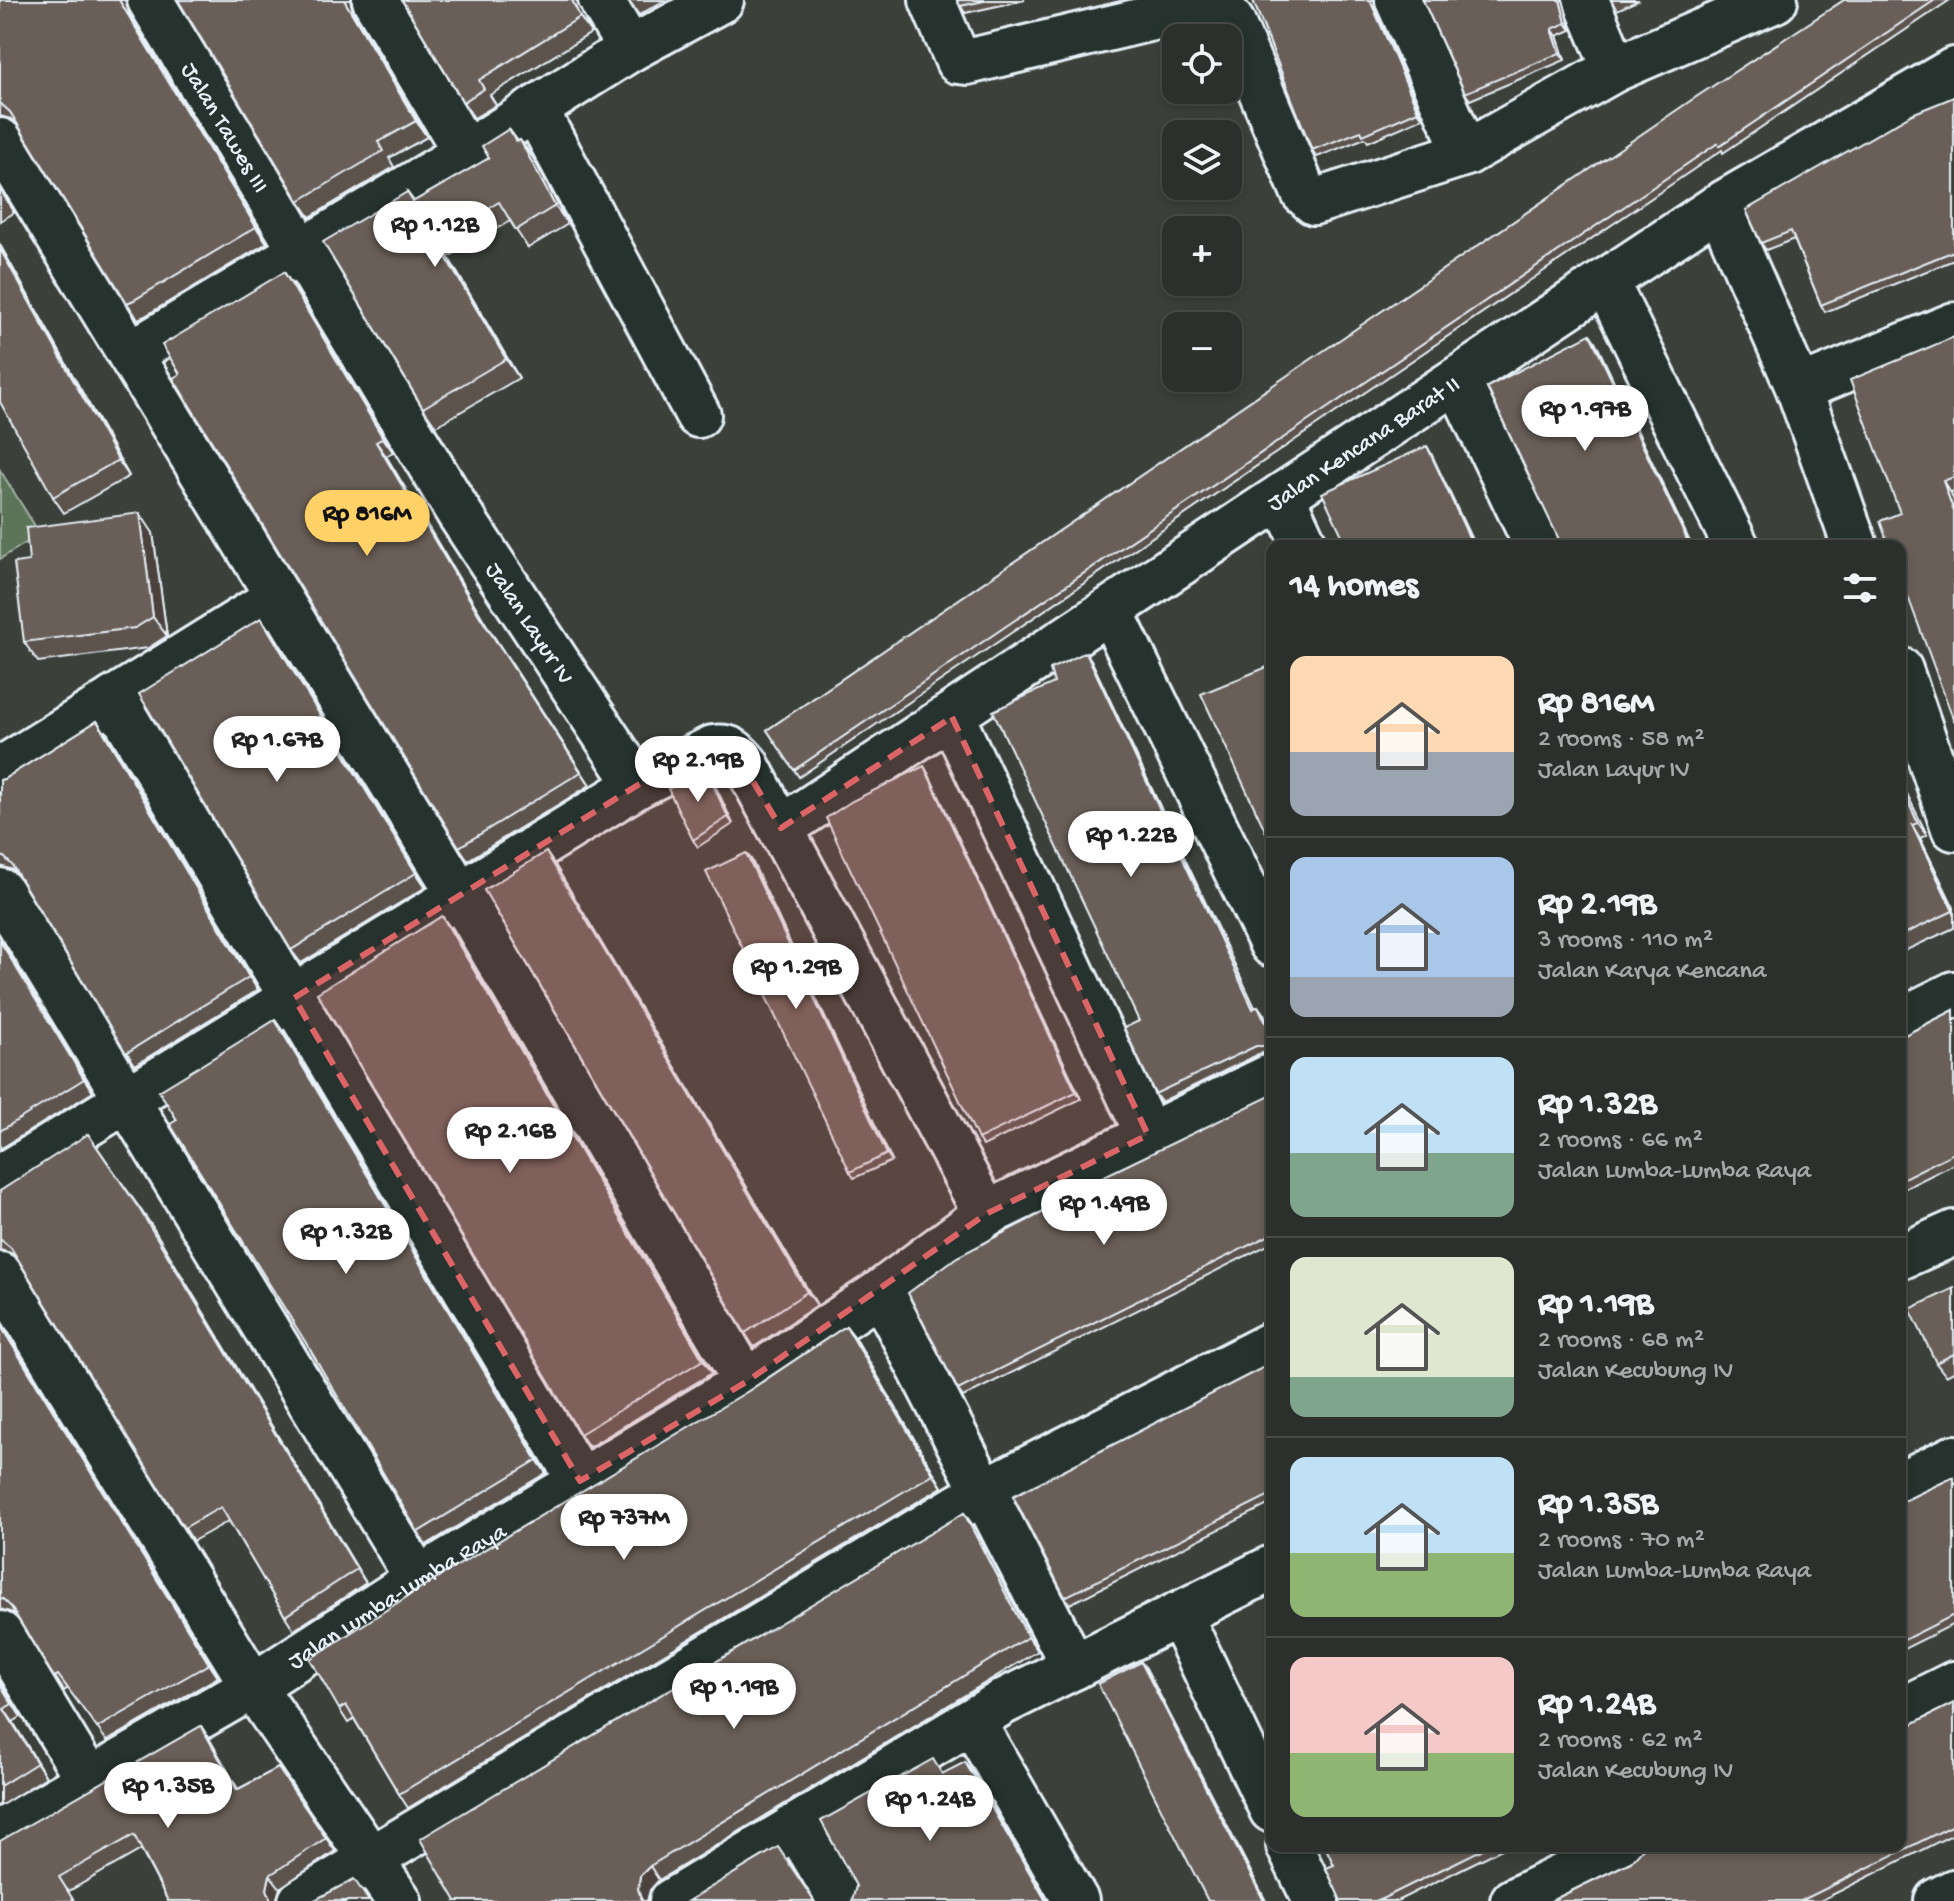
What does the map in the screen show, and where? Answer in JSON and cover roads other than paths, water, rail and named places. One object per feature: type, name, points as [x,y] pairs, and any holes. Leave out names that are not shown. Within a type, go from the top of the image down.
[{"type":"street","name":"Jalan Tawes III","points":[[150,0],[300,253]]},
{"type":"street","points":[[375,0],[466,153]]},
{"type":"street","points":[[601,0],[630,49]]},
{"type":"street","points":[[130,354],[466,153],[630,49],[721,0]]},
{"type":"street","points":[[932,0],[951,51],[958,61],[967,62],[1207,5],[1222,8],[1232,22],[1304,193],[1314,202],[1466,153],[1615,69],[1775,0]]},
{"type":"street","points":[[1398,0],[1466,153]]},
{"type":"street","points":[[1586,0],[1615,69]]},
{"type":"street","name":"Jalan Kencana Barat II","points":[[781,828],[1719,206],[1954,70]]},
{"type":"street","points":[[535,109],[698,415]]},
{"type":"street","points":[[0,141],[460,895],[746,1382]]},
{"type":"street","points":[[1719,206],[1799,389],[1853,540]]},
{"type":"street","name":"Jalan Layur IV","points":[[300,253],[459,513],[638,785]]},
{"type":"street","points":[[1606,282],[1733,540]]},
{"type":"street","points":[[1799,389],[1954,325]]},
{"type":"street","points":[[1458,381],[1534,540]]},
{"type":"street","points":[[1282,496],[1302,540]]},
{"type":"street","points":[[0,770],[278,597]]},
{"type":"street","points":[[1111,612],[1266,932]]},
{"type":"street","points":[[114,699],[580,1481]]},
{"type":"street","points":[[1906,706],[1914,754],[1954,828]]},
{"type":"street","points":[[952,717],[1148,1135]]},
{"type":"street","points":[[0,1178],[638,785],[713,748],[725,746],[734,750],[746,764],[986,1214]]},
{"type":"street","points":[[0,891],[418,1579]]},
{"type":"street","points":[[1906,1018],[1954,994]]},
{"type":"street","name":"Jalan Lumba-Lumba Raya","points":[[0,1832],[253,1686],[418,1579],[746,1382],[881,1292],[986,1214],[1266,1079]]},
{"type":"street","points":[[1906,1254],[1954,1233]]},
{"type":"street","points":[[0,1275],[253,1686],[399,1901]]},
{"type":"street","points":[[881,1292],[1074,1667]]},
{"type":"street","points":[[301,1901],[983,1492],[1266,1347]]},
{"type":"street","points":[[1906,1481],[1954,1458]]},
{"type":"street","points":[[672,1901],[972,1721],[1266,1571]]},
{"type":"street","points":[[1179,1614],[1266,1792]]},
{"type":"street","points":[[0,1634],[88,1779]]},
{"type":"street","points":[[1906,1708],[1954,1684]]},
{"type":"street","points":[[972,1721],[1076,1901]]},
{"type":"street","points":[[796,1826],[841,1901]]},
{"type":"street","points":[[1292,1852],[1316,1901]]},
{"type":"street","points":[[1513,1901],[1613,1852]]},
{"type":"street","points":[[1937,1901],[1954,1892]]}]
